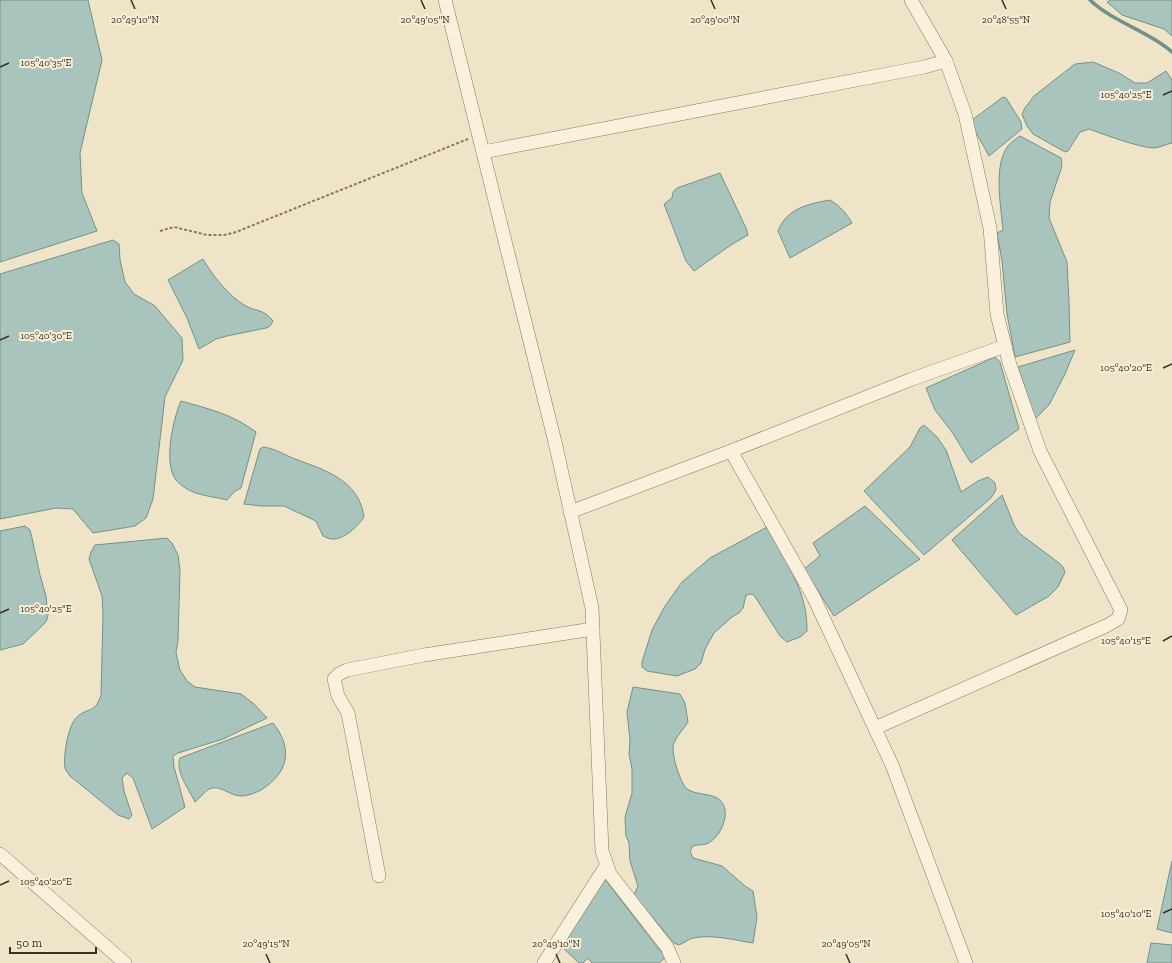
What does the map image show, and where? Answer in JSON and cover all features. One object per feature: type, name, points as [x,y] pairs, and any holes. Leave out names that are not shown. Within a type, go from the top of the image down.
[{"type":"street","points":[[445,0],[555,442],[592,608],[602,851],[610,874],[667,946],[674,963]]},
{"type":"street","points":[[875,728],[1106,626],[1118,619],[1121,610],[1040,450],[1009,362],[997,314],[990,228],[965,114],[946,61],[911,0]]},
{"type":"street","points":[[483,152],[924,67],[946,61]]},
{"type":"street","points":[[570,512],[731,451],[912,379],[1005,346]]},
{"type":"street","points":[[731,451],[814,598],[892,765],[966,963]]},
{"type":"street","points":[[379,876],[348,712],[338,696],[334,679],[339,674],[347,670],[593,629]]},
{"type":"street","points":[[0,854],[125,963]]},
{"type":"street","points":[[544,963],[606,866]]},
{"type":"path","points":[[160,231],[174,227],[207,235],[224,235],[236,232],[478,135]]},
{"type":"water","points":[[0,0],[88,0],[102,60],[80,153],[82,193],[97,231],[0,262]]},
{"type":"water","points":[[1111,0],[1172,0],[1172,36],[1164,29],[1122,15],[1107,2]]},
{"type":"water","points":[[1093,62],[1119,73],[1135,83],[1147,83],[1166,71],[1172,80],[1172,143],[1156,148],[1140,146],[1089,129],[1080,132],[1068,151],[1065,152],[1033,134],[1027,126],[1022,114],[1034,96],[1075,64]]},
{"type":"water","points":[[1003,97],[1006,98],[1021,122],[1022,129],[989,156],[973,127],[972,120]]},
{"type":"water","points":[[1020,136],[1061,158],[1062,166],[1050,202],[1049,218],[1067,262],[1070,342],[1015,357],[1007,314],[1002,261],[997,233],[1003,230],[999,175],[1003,154],[1008,146]]},
{"type":"water","points":[[720,173],[748,235],[694,271],[686,261],[664,204],[672,198],[673,192],[677,188]]},
{"type":"water","points":[[830,200],[842,210],[852,223],[790,258],[778,231],[782,223],[799,208]]},
{"type":"water","points":[[113,240],[119,244],[120,260],[125,282],[134,294],[155,306],[182,338],[183,360],[165,397],[153,499],[146,518],[135,526],[93,533],[73,509],[56,508],[0,519],[0,274]]},
{"type":"water","points":[[203,259],[211,272],[232,296],[244,305],[266,314],[273,321],[270,326],[216,339],[199,349],[187,318],[168,280]]},
{"type":"water","points":[[1075,350],[1065,374],[1049,405],[1035,419],[1018,367]]},
{"type":"water","points":[[995,357],[1000,362],[1019,429],[971,463],[952,432],[935,410],[926,388]]},
{"type":"water","points":[[181,401],[229,416],[256,432],[241,488],[235,491],[227,500],[199,494],[189,490],[177,482],[172,472],[170,452],[172,429]]},
{"type":"water","points":[[924,425],[937,437],[946,450],[961,492],[978,481],[988,477],[995,483],[996,490],[991,498],[924,555],[864,491],[910,447],[920,428]]},
{"type":"water","points":[[263,447],[275,450],[329,472],[339,478],[348,485],[355,494],[361,504],[364,517],[346,535],[337,539],[331,539],[323,536],[316,521],[284,506],[244,504],[260,449]]},
{"type":"water","points":[[1002,495],[1014,525],[1019,533],[1059,563],[1065,572],[1058,587],[1049,596],[1016,615],[952,540]]},
{"type":"water","points":[[865,506],[920,559],[834,616],[804,569],[820,556],[813,543]]},
{"type":"water","points":[[25,526],[30,530],[46,596],[48,616],[46,622],[23,644],[0,650],[0,531]]},
{"type":"water","points":[[767,527],[788,564],[800,590],[804,603],[807,631],[800,637],[787,642],[780,636],[754,595],[746,595],[743,608],[714,633],[705,649],[701,663],[695,669],[677,676],[647,671],[642,667],[642,662],[652,630],[665,606],[682,582],[710,558]]},
{"type":"water","points":[[167,538],[172,543],[178,555],[180,570],[178,641],[176,653],[180,670],[187,681],[195,687],[241,694],[254,704],[267,718],[223,739],[178,753],[173,756],[174,767],[185,807],[152,829],[133,778],[127,773],[122,778],[124,791],[132,815],[129,819],[118,815],[70,776],[65,768],[65,756],[69,733],[74,721],[81,714],[94,708],[101,695],[102,596],[89,559],[91,552],[95,545]]},
{"type":"water","points":[[633,687],[680,694],[685,703],[688,722],[677,737],[673,747],[673,753],[681,780],[684,786],[691,791],[717,798],[722,802],[725,814],[722,827],[715,838],[706,844],[693,846],[690,851],[693,858],[722,866],[753,891],[757,917],[753,943],[723,938],[700,937],[690,939],[679,945],[674,943],[634,895],[638,886],[630,861],[625,817],[632,793],[632,769],[629,754],[630,741],[627,712]]},
{"type":"water","points":[[273,723],[283,741],[285,758],[279,774],[273,781],[259,791],[244,796],[233,794],[217,788],[209,789],[195,802],[181,775],[179,769],[180,758]]},
{"type":"water","points":[[1172,861],[1172,933],[1157,929]]},
{"type":"water","points":[[605,879],[666,957],[659,963],[592,963],[588,958],[583,963],[579,963],[562,947]]},
{"type":"water","points":[[1151,943],[1172,945],[1172,963],[1147,963]]},
{"type":"waterway","points":[[1090,0],[1110,15],[1153,38],[1172,52]]}]
